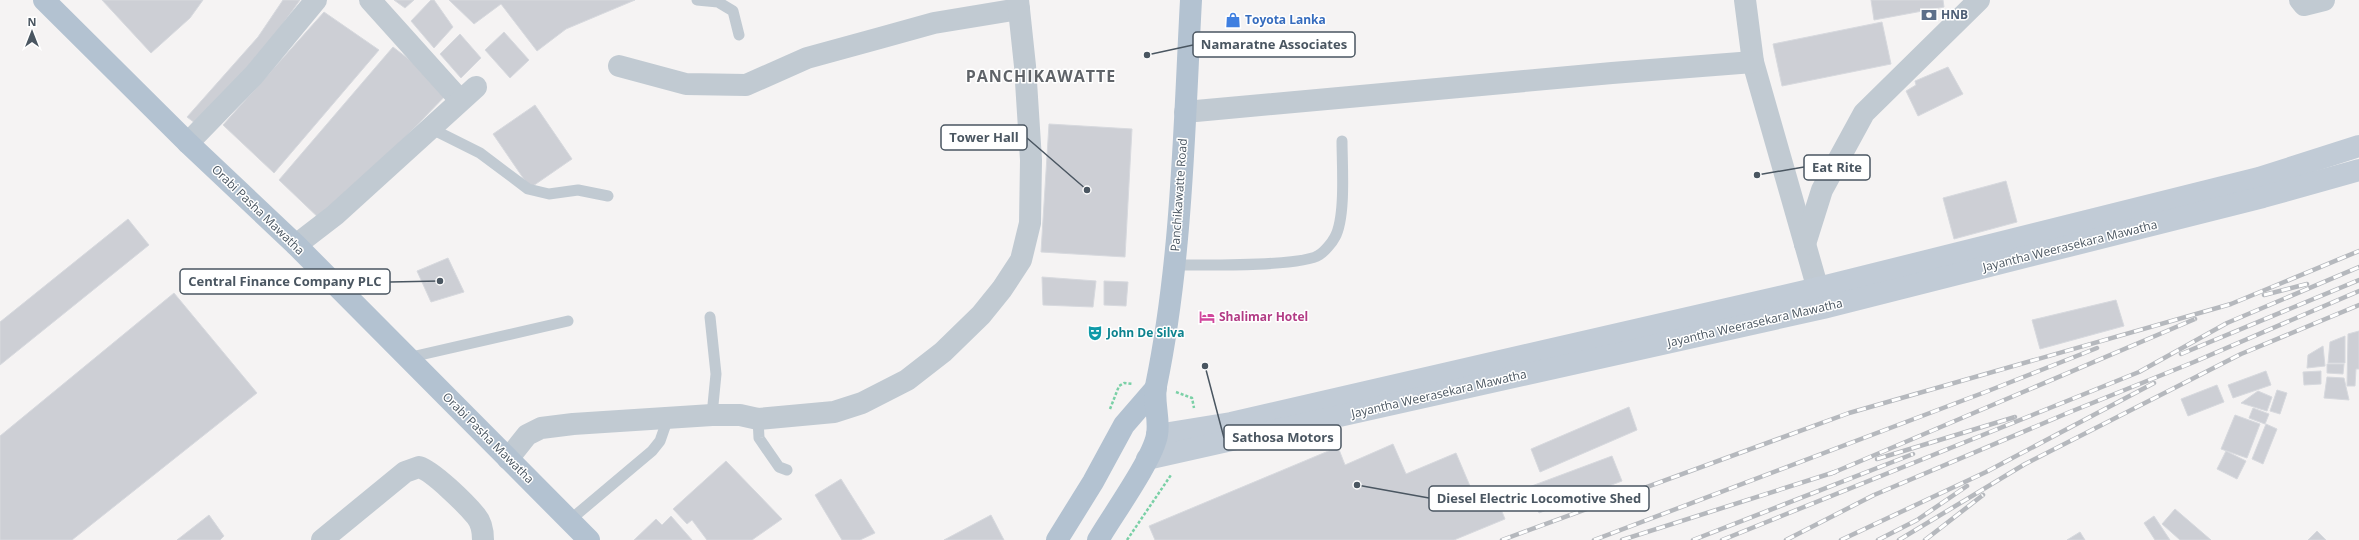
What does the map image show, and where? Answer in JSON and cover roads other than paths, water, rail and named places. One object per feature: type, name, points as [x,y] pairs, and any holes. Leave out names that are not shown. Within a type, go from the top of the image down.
[{"type":"main road","name":"Orabi Pasha Mawatha","points":[[44,0],[188,143],[296,245],[590,540]]},
{"type":"main road","name":"Panchikawatte Road","points":[[1098,540],[1147,459],[1157,435],[1156,388],[1161,367],[1174,265],[1191,0]]},
{"type":"main road","name":"Jayantha Weerasekara Mawatha","points":[[1157,435],[1194,430],[1497,363],[1820,298],[2260,178],[2359,146]]},
{"type":"main road","name":"Jayantha Weerasekara Mawatha","points":[[1147,459],[1820,298],[2263,197],[2359,170]]},
{"type":"main road","name":"Panchikawatte Road","points":[[1057,540],[1093,482],[1124,425],[1156,388]]},
{"type":"street","points":[[188,143],[254,75],[316,0]]},
{"type":"street","points":[[296,245],[335,215],[432,129],[468,93],[370,0]]},
{"type":"street","points":[[1744,0],[1753,62],[1820,298]]},
{"type":"street","points":[[1805,244],[1822,190],[1864,113],[1979,0]]},
{"type":"street","points":[[2300,0],[2304,4],[2324,0]]},
{"type":"street","points":[[508,459],[527,435],[541,428],[573,424],[712,415],[740,415],[758,420],[834,412],[862,403],[907,380],[943,352],[980,315],[1021,260],[1030,223],[1031,194],[1025,66],[1019,4],[934,23],[808,58],[746,85],[686,84],[619,66]]},
{"type":"street","points":[[1185,112],[1612,72],[1753,62]]},
{"type":"street","points":[[322,540],[405,472],[419,467],[431,473],[477,517],[483,529],[483,540]]},
{"type":"lane","points":[[697,0],[718,2],[734,11],[739,35]]},
{"type":"lane","points":[[432,129],[480,153],[528,189],[550,194],[578,190],[608,196]]},
{"type":"lane","points":[[1174,265],[1219,266],[1291,261],[1319,255],[1335,237],[1341,220],[1342,140]]},
{"type":"lane","points":[[710,317],[716,374],[712,415]]},
{"type":"lane","points":[[408,358],[568,321]]},
{"type":"lane","points":[[570,520],[652,451],[660,441],[668,418]]},
{"type":"lane","points":[[758,420],[759,438],[779,467],[787,470]]},
{"type":"railway","points":[[1502,540],[1849,413],[2231,304],[2359,251]]},
{"type":"railway","points":[[1722,540],[2139,372],[2227,323],[2359,267]]},
{"type":"railway","points":[[2181,354],[2359,280]]},
{"type":"railway","points":[[2264,295],[2307,284]]},
{"type":"railway","points":[[1786,540],[1874,495],[2070,412],[2194,362],[2359,291]]},
{"type":"railway","points":[[1899,540],[2025,464],[2241,354],[2359,305]]},
{"type":"railway","points":[[1830,474],[2195,319]]},
{"type":"railway","points":[[1594,540],[1988,391],[2097,348]]},
{"type":"railway","points":[[1841,540],[1986,472],[2154,383]]},
{"type":"railway","points":[[1877,459],[2015,417]]},
{"type":"railway","points":[[1693,540],[1913,454]]},
{"type":"railway","points":[[1622,540],[1835,472]]},
{"type":"railway","points":[[1878,540],[1917,520],[1967,486]]},
{"type":"railway","points":[[1925,540],[1983,495]]},
{"type":"place","name":"HNB","points":[[1929,15]]},
{"type":"place","name":"Toyota Lanka","points":[[1233,20]]},
{"type":"place","name":"Namaratne Associates","points":[[1147,55]]},
{"type":"place","name":"Eat Rite","points":[[1757,175]]},
{"type":"place","name":"Tower Hall","points":[[1087,190]]},
{"type":"place","name":"Central Finance Company PLC","points":[[440,281]]},
{"type":"place","name":"Shalimar Hotel","points":[[1207,317]]},
{"type":"place","name":"John De Silva","points":[[1095,333]]},
{"type":"place","name":"Sathosa Motors","points":[[1205,366]]},
{"type":"place","name":"Diesel Electric Locomotive Shed","points":[[1357,485]]},
{"type":"district","name":"PANCHIKAWATTE","points":[[1041,76]]}]
